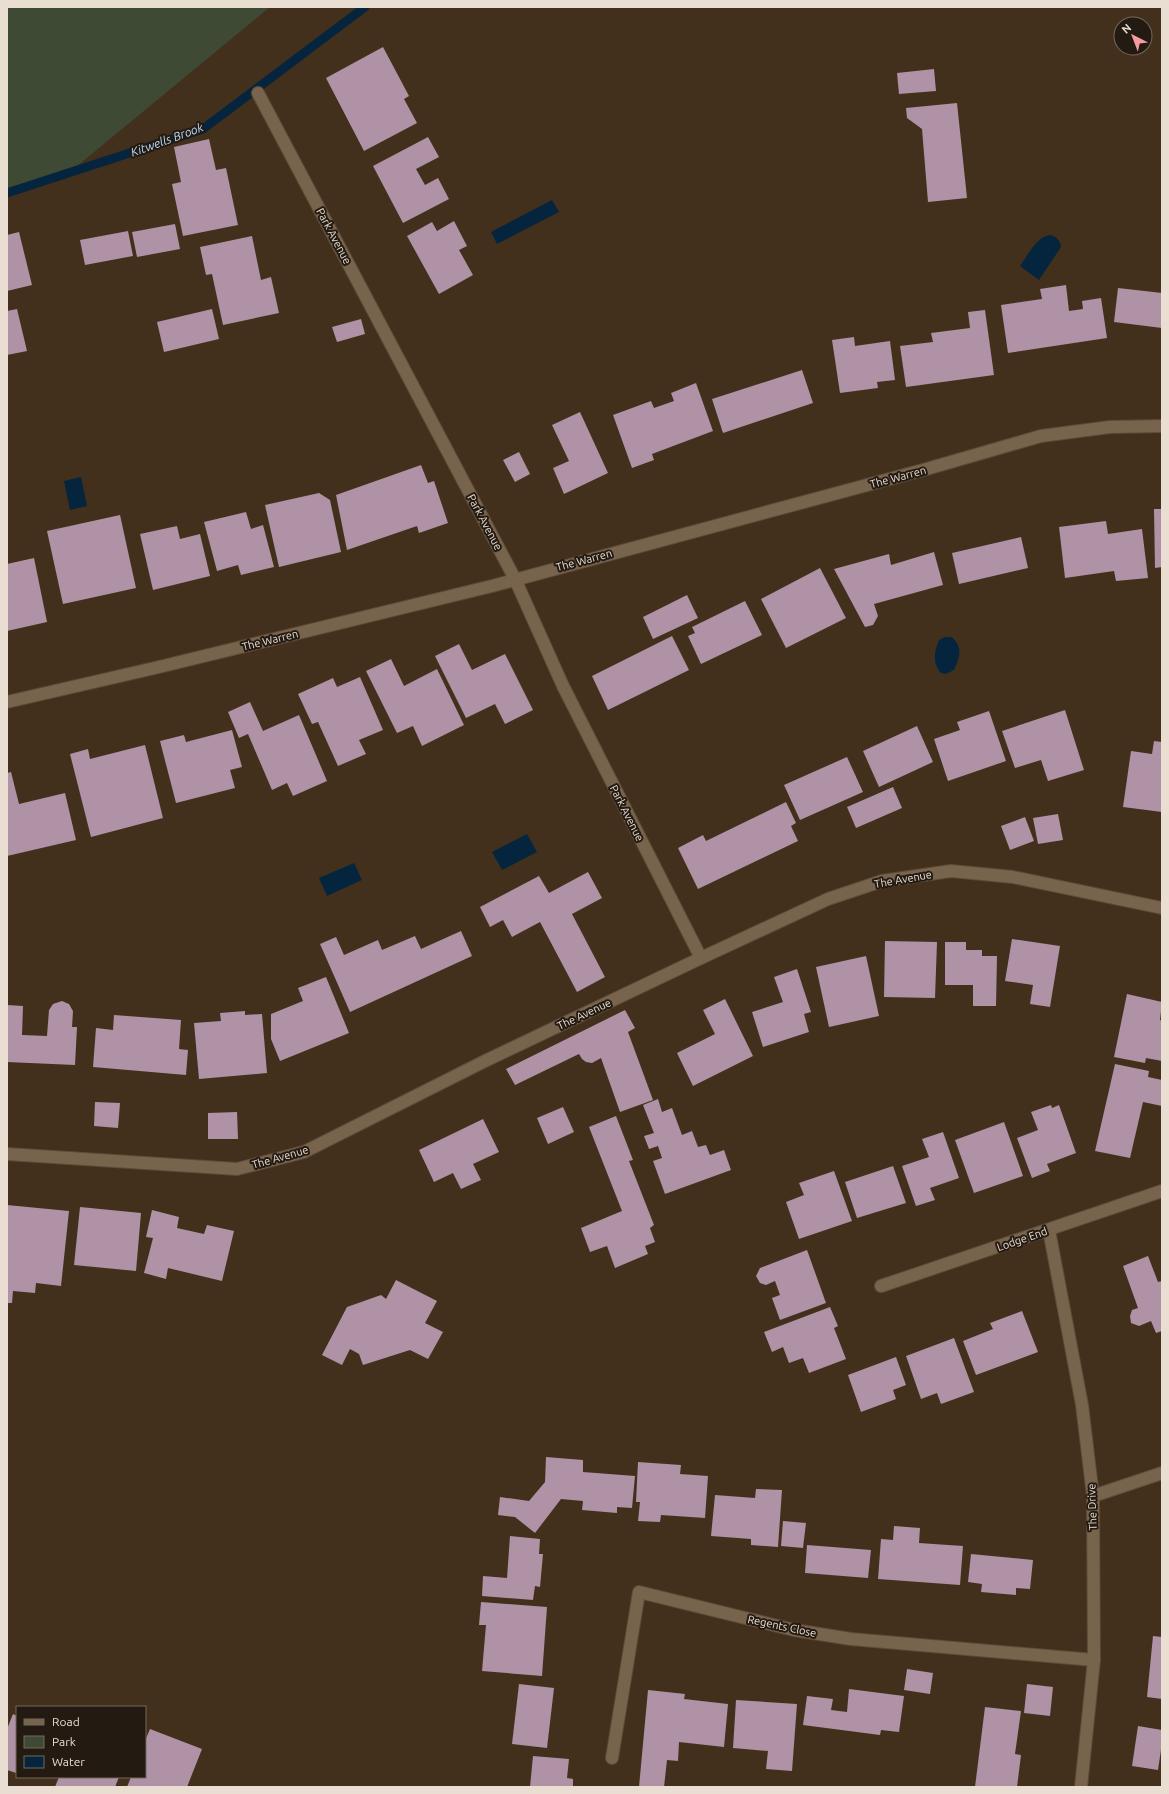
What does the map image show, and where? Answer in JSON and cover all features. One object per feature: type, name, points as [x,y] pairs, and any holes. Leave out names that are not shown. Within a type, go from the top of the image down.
[{"type":"street","name":"Park Avenue","points":[[258,93],[515,579],[563,686],[701,958]]},
{"type":"street","name":"The Warren","points":[[7,702],[167,665],[492,586],[915,472],[1041,436],[1110,427],[1162,426]]},
{"type":"street","name":"The Avenue","points":[[7,1154],[237,1169],[304,1152],[485,1061],[701,958],[828,899],[882,880],[951,871],[1012,876],[1162,908]]},
{"type":"street","name":"Lodge End","points":[[881,1286],[1162,1192]]},
{"type":"street","name":"The Drive","points":[[1049,1230],[1082,1405],[1093,1496],[1094,1660],[1081,1787]]},
{"type":"street","points":[[1093,1496],[1162,1473]]},
{"type":"street","name":"Regents Close","points":[[612,1758],[639,1592],[794,1630],[851,1639],[1094,1660]]},
{"type":"green space","points":[[7,7],[270,7],[71,171],[7,188]]},
{"type":"water","points":[[552,200],[559,212],[497,244],[491,232]]},
{"type":"water","points":[[1050,235],[1058,239],[1061,247],[1039,280],[1020,266],[1036,243],[1045,236]]},
{"type":"water","points":[[81,477],[87,506],[70,510],[64,481]]},
{"type":"water","points":[[945,637],[952,637],[959,649],[959,657],[954,670],[946,674],[941,673],[935,661],[936,649],[939,640]]},
{"type":"water","points":[[527,834],[537,852],[502,870],[492,852]]},
{"type":"water","points":[[354,863],[362,880],[327,896],[319,878]]},
{"type":"building","points":[[383,47],[409,96],[404,99],[417,123],[364,151],[326,78]]},
{"type":"building","points":[[934,69],[936,91],[899,94],[897,73]]},
{"type":"building","points":[[957,103],[967,198],[928,202],[922,129],[907,118],[906,108]]},
{"type":"building","points":[[428,137],[439,157],[416,169],[425,185],[438,178],[449,199],[403,223],[373,166]]},
{"type":"building","points":[[209,139],[216,170],[226,168],[238,225],[183,236],[172,184],[181,182],[174,147]]},
{"type":"building","points":[[454,221],[467,246],[459,250],[473,275],[439,294],[407,236],[432,222],[437,231]]},
{"type":"building","points":[[175,224],[180,249],[137,257],[132,232]]},
{"type":"building","points":[[128,231],[133,256],[85,265],[80,240]]},
{"type":"building","points":[[19,232],[32,285],[7,291],[7,235]]},
{"type":"building","points":[[252,236],[261,280],[271,277],[279,313],[223,325],[212,274],[206,275],[200,247]]},
{"type":"building","points":[[1066,285],[1069,311],[1083,309],[1082,301],[1101,298],[1107,338],[1008,353],[1001,305],[1042,299],[1040,289]]},
{"type":"building","points":[[1118,288],[1162,293],[1162,328],[1114,322]]},
{"type":"building","points":[[17,309],[27,351],[7,355],[7,311]]},
{"type":"building","points":[[212,309],[219,339],[164,352],[157,322]]},
{"type":"building","points":[[985,310],[994,375],[906,387],[900,346],[933,342],[931,333],[970,328],[968,312]]},
{"type":"building","points":[[361,319],[365,334],[337,342],[332,327]]},
{"type":"building","points":[[854,337],[855,346],[890,341],[895,380],[877,382],[878,388],[840,393],[832,340]]},
{"type":"building","points":[[802,370],[813,403],[723,433],[712,399]]},
{"type":"building","points":[[696,383],[713,431],[652,454],[654,460],[632,468],[613,415],[651,401],[654,408],[674,401],[671,393]]},
{"type":"building","points":[[580,412],[608,473],[564,494],[553,468],[569,461],[552,425]]},
{"type":"building","points":[[519,452],[530,474],[515,482],[503,460]]},
{"type":"building","points":[[421,465],[428,483],[434,481],[448,523],[419,533],[417,526],[347,550],[336,495]]},
{"type":"building","points":[[319,493],[330,500],[341,552],[279,567],[265,505]]},
{"type":"building","points":[[1154,509],[1162,509],[1162,567],[1155,568]]},
{"type":"building","points":[[246,512],[251,529],[263,525],[274,567],[241,575],[238,565],[217,571],[204,522]]},
{"type":"building","points":[[120,515],[136,588],[63,604],[47,531]]},
{"type":"building","points":[[1106,521],[1108,534],[1142,529],[1148,578],[1116,581],[1114,571],[1065,578],[1059,527]]},
{"type":"building","points":[[177,526],[180,539],[200,534],[210,576],[153,590],[140,534]]},
{"type":"building","points":[[1021,537],[1028,568],[959,584],[952,553]]},
{"type":"building","points":[[934,552],[943,585],[874,604],[878,616],[873,625],[865,627],[834,569],[889,554],[891,565]]},
{"type":"building","points":[[34,558],[47,622],[7,631],[7,564]]},
{"type":"building","points":[[820,568],[846,618],[786,648],[761,599]]},
{"type":"building","points":[[687,595],[698,618],[653,639],[643,617]]},
{"type":"building","points":[[745,601],[762,635],[701,664],[688,636],[695,633],[692,627]]},
{"type":"building","points":[[672,636],[689,670],[608,710],[592,676]]},
{"type":"building","points":[[459,644],[472,670],[505,654],[533,710],[505,724],[495,704],[466,718],[435,656]]},
{"type":"building","points":[[391,659],[404,686],[437,669],[464,725],[422,746],[413,726],[397,733],[366,671]]},
{"type":"building","points":[[360,677],[383,730],[359,740],[366,754],[338,766],[318,722],[312,724],[298,694],[333,678],[337,687]]},
{"type":"building","points":[[250,702],[263,731],[299,715],[327,781],[293,796],[287,783],[272,790],[248,734],[239,738],[228,712]]},
{"type":"building","points":[[1065,710],[1084,770],[1048,781],[1041,760],[1015,768],[1002,731]]},
{"type":"building","points":[[989,711],[1006,761],[948,781],[934,739],[960,730],[957,722]]},
{"type":"building","points":[[917,726],[933,762],[879,787],[863,751]]},
{"type":"building","points":[[232,730],[242,767],[230,770],[235,788],[176,803],[160,741],[184,735],[186,742]]},
{"type":"building","points":[[1154,741],[1162,742],[1162,812],[1123,807],[1131,751],[1152,754]]},
{"type":"building","points":[[145,745],[163,818],[91,837],[70,754],[88,749],[90,759]]},
{"type":"building","points":[[847,757],[863,792],[800,820],[784,785]]},
{"type":"building","points":[[11,772],[19,804],[65,793],[76,840],[7,856],[7,773]]},
{"type":"building","points":[[893,787],[902,808],[856,828],[847,807]]},
{"type":"building","points":[[786,802],[796,823],[791,826],[798,841],[698,889],[678,848],[703,835],[706,841]]},
{"type":"building","points":[[1058,814],[1063,840],[1038,844],[1033,818]]},
{"type":"building","points":[[1025,817],[1034,841],[1010,850],[1001,826]]},
{"type":"building","points":[[588,872],[602,898],[572,914],[605,977],[577,992],[540,922],[512,937],[503,920],[490,927],[480,907],[539,876],[549,893]]},
{"type":"building","points":[[461,931],[472,956],[350,1012],[320,944],[336,937],[344,955],[378,940],[382,950],[415,936],[421,949]]},
{"type":"building","points":[[1012,939],[1060,946],[1050,1007],[1030,1004],[1033,985],[1005,981]]},
{"type":"building","points":[[885,941],[937,942],[935,998],[884,997]]},
{"type":"building","points":[[945,942],[966,942],[966,950],[982,950],[982,956],[997,956],[996,1006],[973,1006],[973,985],[945,985]]},
{"type":"building","points":[[866,956],[879,1016],[829,1027],[816,967]]},
{"type":"building","points":[[797,969],[811,1012],[804,1014],[809,1032],[763,1047],[752,1012],[783,1002],[774,977]]},
{"type":"building","points":[[326,977],[349,1033],[280,1061],[271,1039],[271,1014],[303,1001],[298,988]]},
{"type":"building","points":[[1127,994],[1162,1002],[1160,1020],[1162,1021],[1162,1061],[1146,1058],[1145,1063],[1114,1057]]},
{"type":"building","points":[[725,999],[753,1056],[693,1086],[677,1053],[715,1034],[703,1010]]},
{"type":"building","points":[[62,1001],[69,1004],[73,1011],[72,1027],[77,1027],[75,1065],[7,1062],[7,1005],[23,1006],[22,1035],[47,1036],[49,1010],[53,1004]]},
{"type":"building","points":[[625,1010],[635,1028],[628,1032],[653,1100],[620,1112],[601,1058],[592,1063],[586,1062],[579,1054],[515,1085],[506,1069]]},
{"type":"building","points":[[245,1011],[245,1015],[262,1014],[267,1073],[199,1079],[194,1023],[221,1021],[220,1013]]},
{"type":"building","points":[[114,1015],[181,1020],[179,1049],[188,1050],[186,1075],[93,1067],[96,1028],[113,1030]]},
{"type":"building","points":[[1115,1064],[1149,1071],[1148,1077],[1162,1080],[1162,1106],[1143,1102],[1130,1158],[1095,1151]]},
{"type":"building","points":[[658,1099],[662,1112],[672,1108],[682,1135],[692,1131],[698,1147],[706,1145],[710,1155],[724,1150],[731,1170],[665,1194],[653,1161],[662,1158],[658,1146],[649,1149],[644,1136],[654,1133],[643,1105]]},
{"type":"building","points":[[95,1102],[120,1103],[118,1128],[94,1126]]},
{"type":"building","points":[[1051,1105],[1052,1108],[1059,1105],[1076,1153],[1047,1164],[1050,1171],[1032,1178],[1017,1138],[1038,1130],[1031,1112]]},
{"type":"building","points":[[563,1107],[574,1132],[548,1144],[537,1118]]},
{"type":"building","points":[[237,1112],[238,1139],[208,1139],[208,1113]]},
{"type":"building","points":[[616,1116],[633,1160],[629,1161],[654,1225],[650,1228],[655,1242],[645,1246],[648,1254],[615,1268],[607,1246],[590,1252],[581,1228],[622,1211],[589,1127]]},
{"type":"building","points":[[483,1119],[499,1152],[473,1164],[481,1180],[461,1189],[453,1173],[434,1182],[419,1150]]},
{"type":"building","points":[[1004,1122],[1023,1176],[974,1193],[955,1140]]},
{"type":"building","points":[[943,1132],[959,1178],[930,1188],[935,1200],[916,1206],[902,1166],[929,1157],[922,1139]]},
{"type":"building","points":[[893,1166],[906,1203],[857,1218],[845,1182]]},
{"type":"building","points":[[834,1171],[852,1221],[799,1239],[786,1202],[804,1195],[799,1183]]},
{"type":"building","points":[[7,1205],[69,1211],[61,1286],[36,1283],[35,1293],[13,1291],[12,1303],[7,1303]]},
{"type":"building","points":[[80,1207],[141,1213],[136,1271],[74,1265]]},
{"type":"building","points":[[152,1210],[179,1217],[177,1228],[204,1234],[207,1225],[234,1231],[222,1281],[168,1268],[166,1279],[144,1273],[153,1238],[146,1237]]},
{"type":"building","points":[[807,1250],[826,1303],[780,1320],[772,1298],[780,1295],[775,1281],[766,1285],[760,1283],[756,1276],[760,1268]]},
{"type":"building","points":[[1148,1256],[1158,1282],[1162,1281],[1162,1331],[1156,1333],[1151,1321],[1139,1326],[1131,1323],[1130,1316],[1132,1310],[1138,1308],[1123,1266]]},
{"type":"building","points":[[396,1280],[437,1301],[425,1323],[443,1332],[428,1359],[410,1350],[363,1365],[359,1354],[350,1349],[342,1365],[322,1355],[347,1307],[381,1295],[386,1299]]},
{"type":"building","points":[[830,1307],[838,1326],[834,1328],[846,1359],[809,1373],[803,1358],[789,1363],[783,1347],[772,1352],[764,1332]]},
{"type":"building","points":[[1022,1311],[1038,1352],[976,1375],[963,1341],[993,1329],[990,1323]]},
{"type":"building","points":[[954,1338],[974,1392],[941,1404],[937,1393],[921,1399],[906,1356]]},
{"type":"building","points":[[896,1357],[906,1385],[893,1390],[896,1399],[861,1412],[848,1375]]},
{"type":"building","points":[[546,1457],[583,1460],[583,1472],[635,1476],[632,1508],[617,1507],[617,1513],[582,1510],[583,1501],[561,1499],[535,1533],[515,1517],[498,1515],[500,1497],[529,1501],[545,1482]]},
{"type":"building","points":[[638,1462],[681,1465],[680,1474],[708,1476],[705,1518],[661,1515],[660,1522],[638,1521],[640,1502],[636,1502]]},
{"type":"building","points":[[756,1489],[782,1490],[778,1547],[751,1545],[751,1539],[711,1536],[715,1495],[755,1498]]},
{"type":"building","points":[[783,1521],[806,1523],[803,1548],[781,1546]]},
{"type":"building","points":[[894,1526],[920,1528],[919,1543],[963,1546],[960,1585],[878,1579],[881,1539],[893,1540]]},
{"type":"building","points":[[510,1536],[540,1539],[539,1554],[543,1554],[540,1587],[535,1586],[533,1600],[482,1596],[483,1576],[507,1578]]},
{"type":"building","points":[[807,1545],[871,1550],[868,1578],[805,1573]]},
{"type":"building","points":[[971,1554],[1033,1560],[1030,1589],[1016,1588],[1016,1595],[981,1592],[982,1584],[968,1582]]},
{"type":"building","points":[[481,1602],[547,1607],[542,1676],[482,1671],[486,1625],[479,1625]]},
{"type":"building","points":[[1153,1636],[1162,1637],[1162,1699],[1147,1697]]},
{"type":"building","points":[[907,1669],[933,1673],[930,1694],[904,1690]]},
{"type":"building","points":[[519,1684],[554,1688],[547,1748],[512,1744]]},
{"type":"building","points":[[1027,1684],[1053,1687],[1050,1716],[1024,1713]]},
{"type":"building","points":[[849,1689],[904,1696],[899,1732],[881,1730],[880,1735],[803,1725],[807,1696],[833,1699],[831,1710],[847,1712]]},
{"type":"building","points":[[648,1690],[685,1694],[684,1699],[728,1704],[724,1747],[679,1742],[678,1761],[667,1760],[664,1787],[639,1787]]},
{"type":"building","points":[[736,1700],[797,1704],[792,1771],[766,1769],[768,1751],[733,1748]]},
{"type":"building","points":[[985,1707],[1021,1711],[1015,1754],[1021,1755],[1017,1787],[975,1787]]},
{"type":"building","points":[[13,1714],[16,1716],[16,1773],[7,1770],[7,1729]]},
{"type":"building","points":[[1138,1726],[1162,1730],[1162,1743],[1158,1770],[1132,1766]]},
{"type":"building","points":[[150,1729],[202,1749],[187,1787],[127,1787],[131,1778],[146,1778],[146,1739]]},
{"type":"building","points":[[533,1756],[569,1759],[567,1778],[573,1779],[573,1787],[530,1787]]},
{"type":"building","points":[[59,1778],[119,1778],[115,1787],[55,1787]]},
{"type":"waterway","name":"Kitwells Brook","points":[[7,193],[203,129],[365,7]]}]
